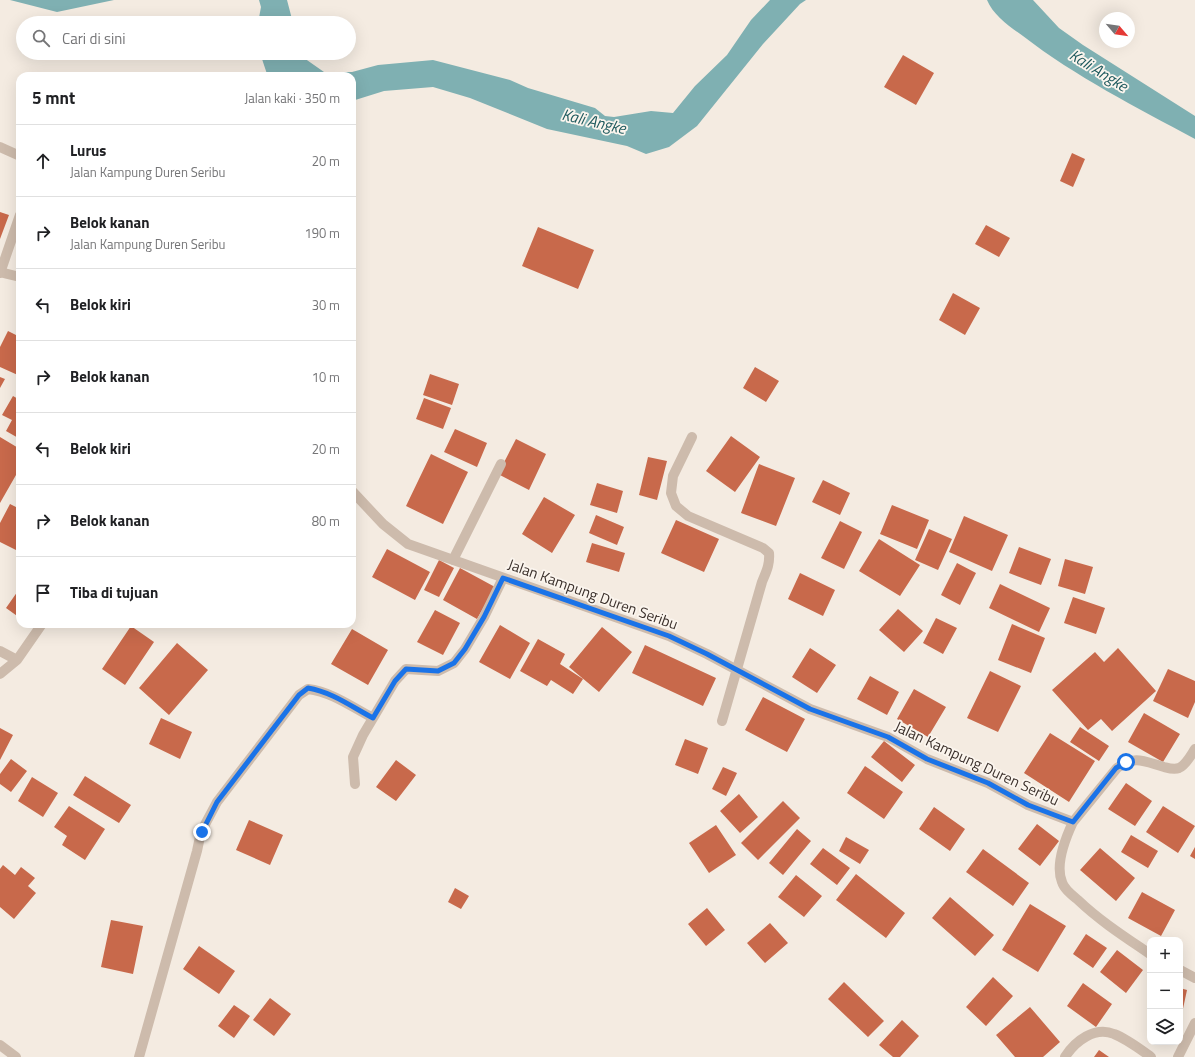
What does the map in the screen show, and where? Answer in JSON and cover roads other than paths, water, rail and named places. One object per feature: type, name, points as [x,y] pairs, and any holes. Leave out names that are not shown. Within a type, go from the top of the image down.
[{"type":"street","points":[[0,147],[16,154]]},
{"type":"street","points":[[16,226],[0,272],[16,276]]},
{"type":"street","points":[[692,437],[673,476],[672,493],[676,506],[688,516],[763,548],[769,553],[770,561],[768,570],[762,582],[722,721]]},
{"type":"street","points":[[453,560],[501,464]]},
{"type":"street","name":"Jalan Kampung Duren Seribu","points":[[356,495],[383,524],[408,544],[669,636],[707,654],[810,709],[888,737],[927,759],[988,783],[1028,805],[1073,822]]},
{"type":"street","points":[[355,784],[353,757],[363,735],[395,681],[406,669],[438,671],[454,663],[465,649],[484,617],[503,578]]},
{"type":"street","points":[[0,674],[17,660],[39,628]]},
{"type":"street","points":[[0,651],[17,660]]},
{"type":"street","points":[[139,1057],[202,832],[217,802],[295,700],[308,688],[320,690],[373,718]]},
{"type":"street","points":[[1147,952],[1102,922],[1071,894],[1062,882],[1060,864],[1067,836],[1073,822],[1116,768],[1126,762],[1135,760],[1170,768],[1179,768],[1187,762],[1194,752]]},
{"type":"street","points":[[1183,972],[1195,978]]},
{"type":"street","points":[[1178,1057],[1195,1023]]},
{"type":"street","points":[[1065,1057],[1069,1050],[1080,1040],[1094,1033],[1104,1032],[1113,1033],[1119,1036],[1151,1057]]},
{"type":"street","points":[[0,1045],[16,1057]]},
{"type":"water","points":[[10,0],[114,0],[57,12]]},
{"type":"water","points":[[259,0],[287,0],[291,16],[259,16],[261,7]]},
{"type":"water","name":"Kali Angke","points":[[770,0],[806,0],[800,4],[763,44],[697,126],[669,147],[646,154],[627,146],[547,129],[470,98],[433,87],[384,91],[356,100],[356,72],[352,72],[378,65],[433,60],[510,80],[528,88],[595,108],[605,116],[614,117],[651,111],[673,113],[695,86],[727,55],[751,20]]},
{"type":"water","name":"Kali Angke","points":[[987,0],[1033,0],[1059,28],[1083,45],[1195,116],[1195,139],[1107,91],[1043,51],[1007,25],[993,11]]},
{"type":"water","points":[[262,60],[307,60],[324,72],[266,72]]}]
